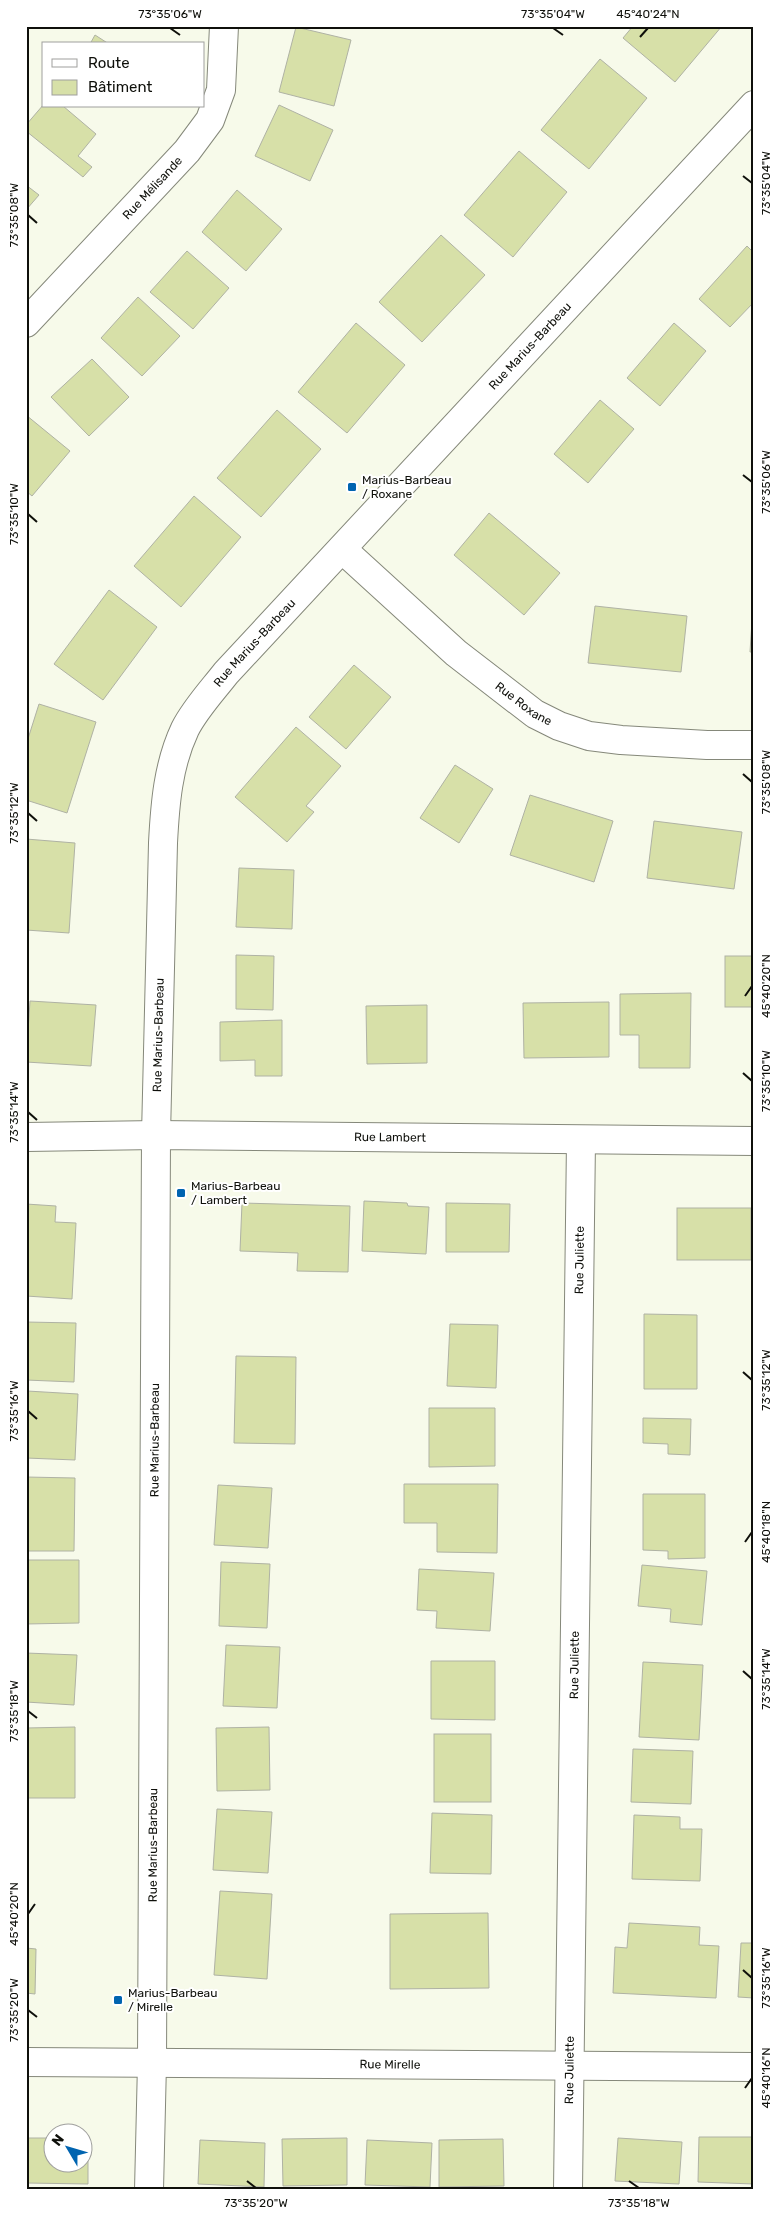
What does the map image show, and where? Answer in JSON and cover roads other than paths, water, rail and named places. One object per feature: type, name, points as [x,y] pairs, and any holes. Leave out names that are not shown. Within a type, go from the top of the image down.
[{"type":"street","name":"Rue Mélisande","points":[[26,323],[187,151],[210,120],[221,90],[224,26]]},
{"type":"street","name":"Rue Marius-Barbeau","points":[[149,2190],[152,2063],[156,1135],[163,843],[165,801],[173,763],[186,729],[203,701],[226,673],[754,105]]},
{"type":"street","name":"Rue Roxane","points":[[342,549],[456,653],[535,714],[559,726],[589,736],[621,740],[754,745]]},
{"type":"street","name":"Rue Lambert","points":[[26,1137],[156,1135],[754,1141]]},
{"type":"street","name":"Rue Juliette","points":[[568,2190],[581,1140]]},
{"type":"street","name":"Rue Mirelle","points":[[26,2062],[754,2067]]},
{"type":"place","name":"Marius-Barbeau / Roxane","points":[[352,487]]},
{"type":"place","name":"Marius-Barbeau / Lambert","points":[[181,1193]]},
{"type":"place","name":"Marius-Barbeau / Mirelle","points":[[118,2000]]}]
